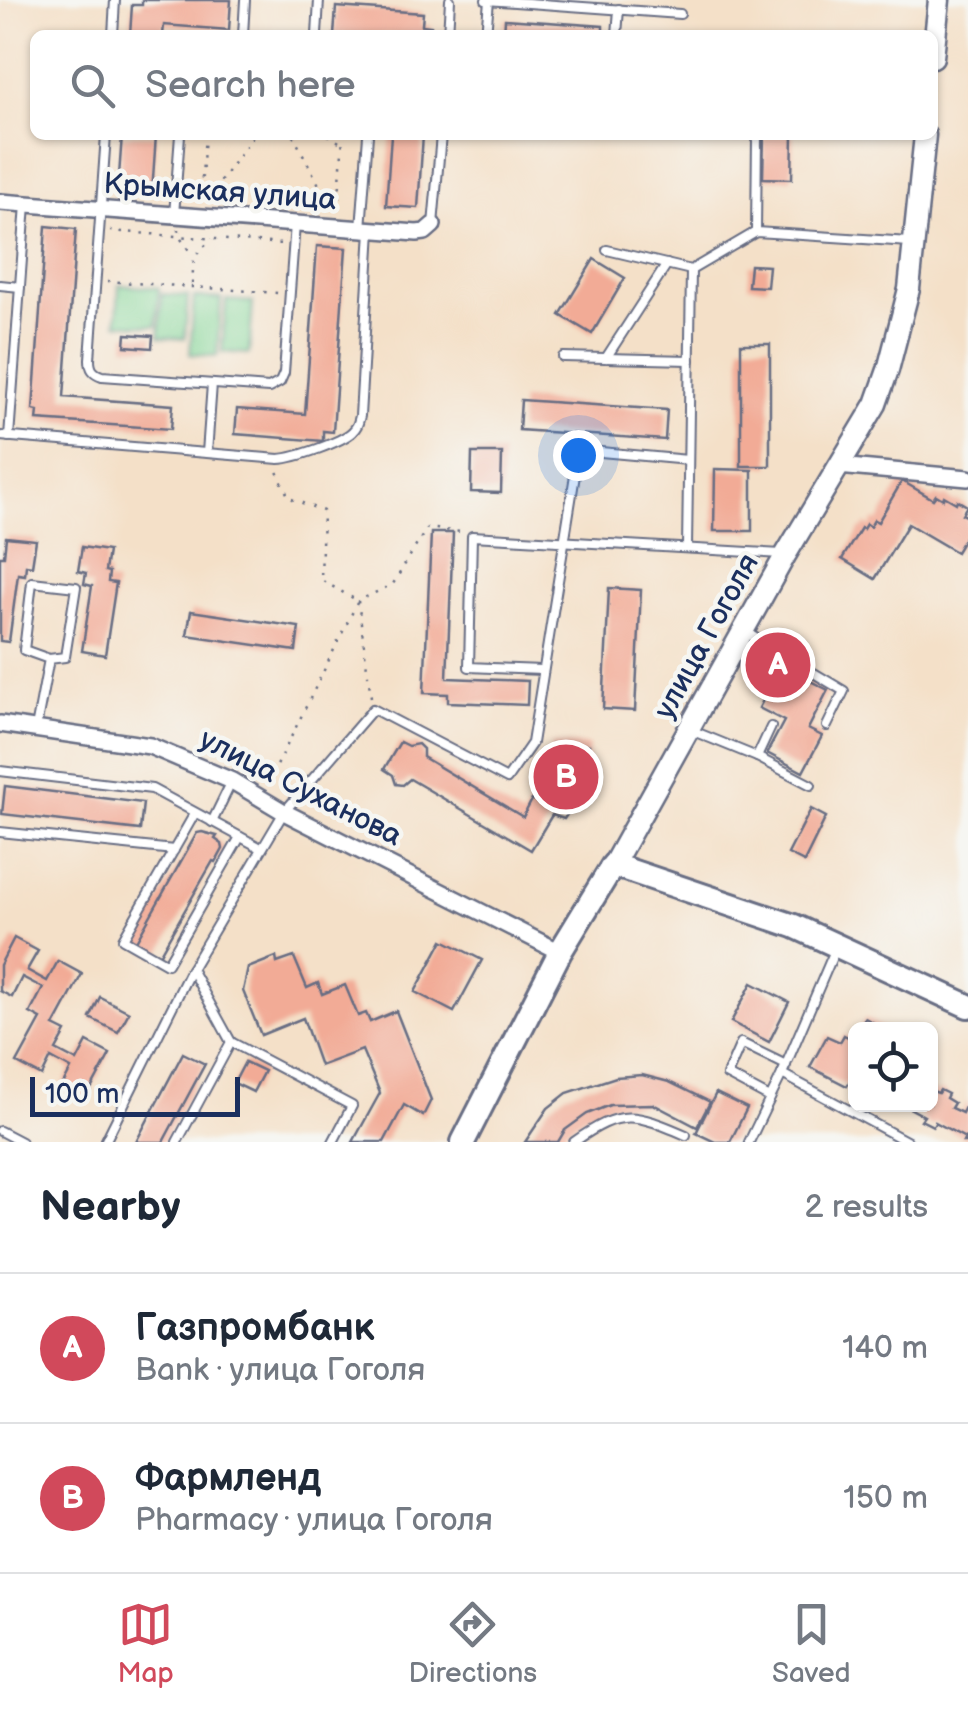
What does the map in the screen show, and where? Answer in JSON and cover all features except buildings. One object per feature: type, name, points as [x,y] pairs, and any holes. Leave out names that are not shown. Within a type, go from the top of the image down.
[{"type":"main road","points":[[613,865],[794,926],[968,1006]]},
{"type":"main road","name":"улица Гоголя","points":[[462,1142],[560,952],[613,865]]},
{"type":"street","points":[[936,30],[939,0]]},
{"type":"street","name":"улица Гоголя","points":[[613,865],[786,554],[876,404],[909,288],[924,140]]},
{"type":"street","name":"Крымская улица","points":[[0,202],[417,234],[432,226]]},
{"type":"street","points":[[838,466],[968,478]]},
{"type":"street","name":"улица Суханова","points":[[0,724],[150,746],[232,781],[284,812],[560,952]]},
{"type":"lane","points":[[113,30],[115,0]]},
{"type":"lane","points":[[243,30],[246,0]]},
{"type":"lane","points":[[317,30],[319,0]]},
{"type":"lane","points":[[448,30],[450,0]]},
{"type":"lane","points":[[486,30],[487,0],[680,14]]},
{"type":"lane","points":[[617,30],[619,10]]},
{"type":"lane","points":[[106,140],[90,365],[96,374],[269,388],[280,382],[284,372],[295,224]]},
{"type":"lane","points":[[177,215],[180,140]]},
{"type":"lane","points":[[26,204],[5,437],[272,458],[298,456],[349,434],[360,416],[368,140]]},
{"type":"lane","points":[[432,226],[440,140]]},
{"type":"lane","points":[[756,140],[756,232]]},
{"type":"lane","points":[[607,250],[691,270],[756,232],[914,242]]},
{"type":"lane","points":[[606,358],[667,264]]},
{"type":"lane","points":[[687,548],[691,270]]},
{"type":"lane","points":[[0,285],[20,287]]},
{"type":"lane","points":[[563,357],[690,360]]},
{"type":"lane","points":[[0,364],[14,365]]},
{"type":"lane","points":[[207,453],[212,384]]},
{"type":"lane","points":[[105,1142],[191,969],[261,848],[284,812],[372,709],[507,779],[532,743],[579,450],[688,460]]},
{"type":"lane","points":[[542,670],[470,666],[472,536],[786,554]]},
{"type":"lane","points":[[32,582],[76,588],[65,657],[48,659],[24,650],[32,582]]},
{"type":"lane","points":[[743,631],[844,691],[827,726]]},
{"type":"lane","points":[[36,728],[48,659]]},
{"type":"lane","points":[[757,757],[771,727]]},
{"type":"lane","points":[[688,729],[757,757],[810,785]]},
{"type":"lane","points":[[0,771],[152,790],[261,848]]},
{"type":"lane","points":[[212,822],[232,781]]},
{"type":"lane","points":[[195,812],[123,939],[167,964],[240,837]]},
{"type":"lane","points":[[0,832],[174,850]]},
{"type":"lane","points":[[750,1142],[836,946]]},
{"type":"lane","points":[[191,969],[231,1042],[352,1106],[334,1142]]},
{"type":"lane","points":[[177,1142],[231,1042]]},
{"type":"lane","points":[[770,1098],[727,1075],[742,1044],[908,1142]]},
{"type":"lane","points":[[574,1142],[599,1124],[626,1116],[650,1120],[686,1136]]},
{"type":"lane","points":[[0,1131],[21,1142]]},
{"type":"path","points":[[205,140],[201,190],[212,239]]},
{"type":"path","points":[[213,191],[250,140]]},
{"type":"path","points":[[295,140],[326,199]]},
{"type":"path","points":[[336,140],[343,144]]},
{"type":"path","points":[[337,228],[343,140]]},
{"type":"path","points":[[201,190],[339,200]]},
{"type":"path","points":[[177,215],[179,236],[194,257],[192,287]]},
{"type":"path","points":[[99,230],[294,244]]},
{"type":"path","points":[[194,257],[212,239]]},
{"type":"path","points":[[95,280],[290,294]]},
{"type":"path","points":[[272,458],[289,498],[323,511],[321,580],[358,601]]},
{"type":"path","points":[[261,798],[358,601],[393,584],[427,528],[456,530],[472,536]]},
{"type":"path","points":[[358,601],[372,709]]},
{"type":"green space","points":[[119,285],[159,288],[156,326],[117,323]]},
{"type":"green space","points":[[162,294],[188,296],[185,339],[159,337]]},
{"type":"green space","points":[[194,297],[221,299],[217,356],[190,354]]},
{"type":"green space","points":[[226,300],[253,302],[249,354],[222,352]]},
{"type":"place","name":"Газпромбанк","points":[[778,665]]},
{"type":"place","name":"Фармленд","points":[[566,777]]}]
